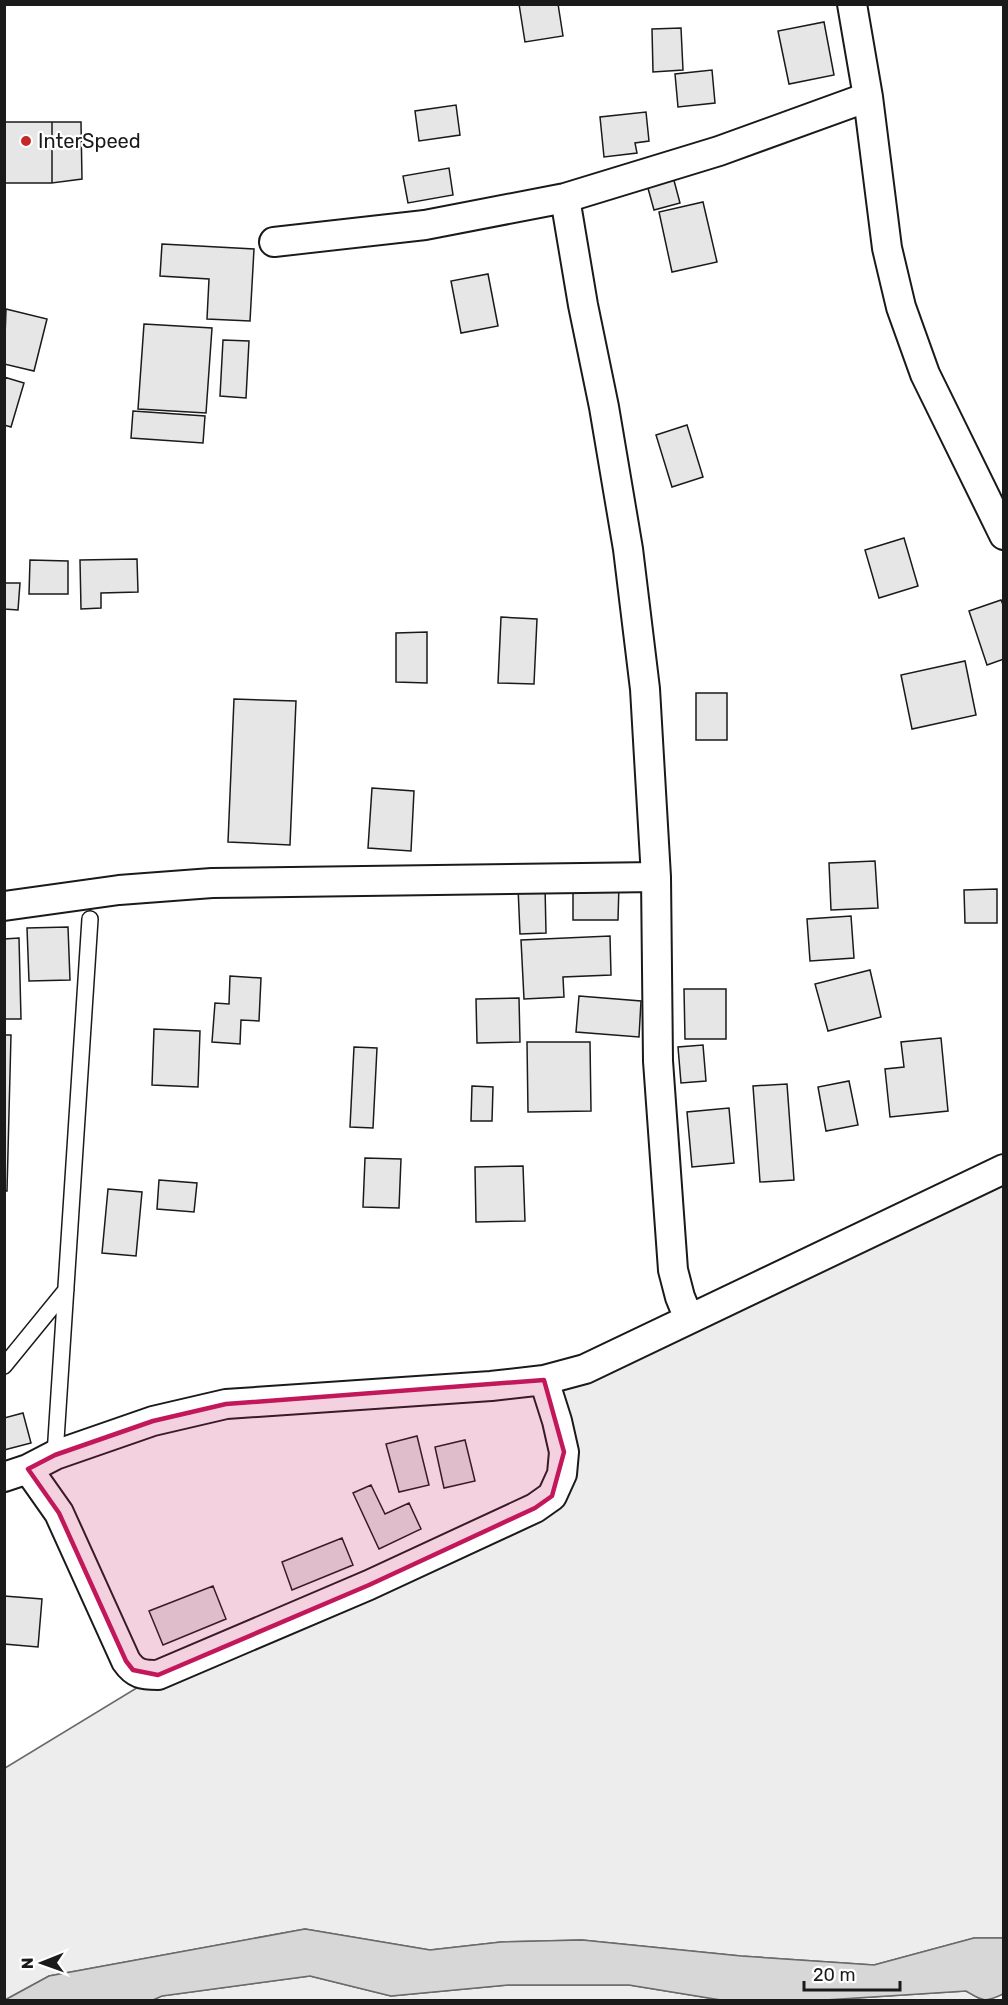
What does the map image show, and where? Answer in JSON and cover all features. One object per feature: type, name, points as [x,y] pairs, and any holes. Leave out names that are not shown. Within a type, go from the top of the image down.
[{"type":"street","points":[[852,4],[868,97],[887,248],[901,307],[925,374],[1004,535]]},
{"type":"street","points":[[274,242],[425,225],[565,198],[719,151],[868,97]]},
{"type":"street","points":[[565,198],[628,549],[645,689],[656,878],[658,1060],[672,1258],[680,1297],[689,1319]]},
{"type":"street","points":[[4,906],[119,890],[212,883],[656,878]]},
{"type":"street","points":[[544,1380],[564,1452],[562,1474],[552,1496],[535,1508],[369,1585],[158,1675],[146,1675],[133,1670],[126,1661],[59,1513],[16,1473],[55,1455],[153,1421],[226,1404],[491,1386],[544,1380],[585,1369],[1004,1168]]},
{"type":"lane","points":[[55,1455],[90,918]]},
{"type":"lane","points":[[4,1366],[66,1290]]},
{"type":"highlighted area","points":[[544,1380],[564,1452],[552,1496],[535,1508],[369,1585],[158,1675],[133,1670],[126,1661],[59,1513],[28,1469],[55,1455],[153,1421],[226,1404]]},
{"type":"shaded area","points":[[1003,1169],[1003,1938],[974,1938],[874,1965],[741,1956],[582,1940],[501,1942],[430,1950],[305,1929],[49,1976],[5,2000],[5,1768],[158,1675],[535,1508],[562,1474],[544,1380]]},
{"type":"shaded area","points":[[305,1929],[430,1950],[501,1942],[582,1940],[741,1956],[874,1965],[974,1938],[1003,1938],[1003,1994],[988,2000],[980,1999],[966,1991],[825,2000],[721,2000],[629,1985],[508,1985],[391,1996],[310,1976],[162,1996],[153,2000],[5,2000],[49,1976]]},
{"type":"shaded area","points":[[310,1976],[391,1996],[508,1985],[629,1985],[721,2000],[153,2000],[161,1996]]},
{"type":"shaded area","points":[[966,1991],[982,2000],[825,2000]]},
{"type":"building","points":[[519,4],[558,4],[563,36],[525,42]]},
{"type":"building","points":[[824,22],[834,75],[789,84],[778,31]]},
{"type":"building","points":[[681,28],[683,70],[653,72],[652,29]]},
{"type":"building","points":[[712,70],[715,103],[678,107],[675,74]]},
{"type":"building","points":[[456,105],[460,135],[419,141],[415,111]]},
{"type":"building","points":[[646,112],[649,141],[635,143],[637,153],[604,157],[600,117]]},
{"type":"building","points":[[4,122],[52,122],[52,183],[4,183]]},
{"type":"building","points":[[52,122],[81,122],[82,179],[52,183]]},
{"type":"building","points":[[449,168],[453,195],[408,203],[403,176]]},
{"type":"building","points":[[672,173],[680,203],[654,210],[646,181]]},
{"type":"building","points":[[703,202],[717,262],[672,272],[659,212]]},
{"type":"building","points":[[162,244],[254,249],[250,321],[207,319],[209,279],[160,276]]},
{"type":"building","points":[[488,274],[498,326],[461,333],[451,281]]},
{"type":"building","points":[[6,309],[47,319],[34,371],[4,364]]},
{"type":"building","points":[[144,324],[212,328],[206,413],[138,409]]},
{"type":"building","points":[[223,340],[249,341],[246,398],[220,396]]},
{"type":"building","points":[[4,377],[24,383],[11,427],[4,425]]},
{"type":"building","points":[[133,411],[205,416],[203,443],[131,438]]},
{"type":"building","points":[[687,425],[703,477],[672,487],[656,435]]},
{"type":"building","points":[[904,538],[918,586],[879,598],[865,550]]},
{"type":"building","points":[[137,559],[138,592],[101,593],[101,608],[81,609],[80,560]]},
{"type":"building","points":[[30,560],[68,561],[68,594],[29,594]]},
{"type":"building","points":[[4,583],[20,583],[18,610],[4,609]]},
{"type":"building","points":[[1001,600],[1004,607],[1004,659],[987,665],[969,611]]},
{"type":"building","points":[[501,617],[537,619],[534,684],[498,683]]},
{"type":"building","points":[[427,632],[427,683],[396,682],[396,633]]},
{"type":"building","points":[[965,661],[976,715],[912,729],[901,675]]},
{"type":"building","points":[[696,693],[727,693],[727,740],[696,740]]},
{"type":"building","points":[[234,699],[296,701],[290,845],[228,842]]},
{"type":"building","points":[[372,788],[414,791],[411,851],[368,848]]},
{"type":"building","points":[[875,861],[878,908],[831,910],[829,863]]},
{"type":"building","points":[[573,884],[619,884],[618,920],[573,920]]},
{"type":"building","points":[[545,886],[546,933],[520,934],[518,887]]},
{"type":"building","points":[[997,889],[997,923],[965,923],[964,890]]},
{"type":"building","points":[[851,916],[854,958],[810,961],[807,919]]},
{"type":"building","points":[[68,927],[70,980],[29,981],[27,928]]},
{"type":"building","points":[[610,936],[611,975],[563,977],[564,997],[524,999],[521,940]]},
{"type":"building","points":[[19,938],[21,1019],[4,1019],[4,939]]},
{"type":"building","points":[[870,970],[881,1017],[828,1031],[815,984]]},
{"type":"building","points":[[230,976],[261,978],[259,1021],[241,1020],[240,1044],[212,1042],[215,1003],[229,1004]]},
{"type":"building","points":[[684,989],[726,989],[726,1039],[685,1039]]},
{"type":"building","points":[[579,996],[641,1001],[639,1037],[576,1032]]},
{"type":"building","points":[[519,998],[520,1042],[477,1043],[476,999]]},
{"type":"building","points":[[154,1029],[200,1031],[198,1087],[152,1085]]},
{"type":"building","points":[[4,1035],[11,1035],[7,1191],[4,1191]]},
{"type":"building","points":[[941,1038],[948,1111],[890,1117],[885,1069],[904,1067],[901,1042]]},
{"type":"building","points":[[527,1042],[590,1042],[591,1111],[528,1112]]},
{"type":"building","points":[[703,1045],[706,1081],[681,1083],[678,1047]]},
{"type":"building","points":[[354,1047],[377,1048],[373,1128],[350,1127]]},
{"type":"building","points":[[849,1081],[858,1125],[826,1131],[818,1087]]},
{"type":"building","points":[[787,1084],[794,1180],[760,1182],[753,1086]]},
{"type":"building","points":[[472,1086],[493,1087],[492,1121],[471,1121]]},
{"type":"building","points":[[729,1108],[734,1163],[692,1167],[687,1112]]},
{"type":"building","points":[[365,1158],[401,1159],[399,1208],[363,1207]]},
{"type":"building","points":[[523,1166],[525,1221],[476,1222],[475,1167]]},
{"type":"building","points":[[159,1180],[197,1183],[194,1212],[157,1209]]},
{"type":"building","points":[[108,1189],[142,1192],[136,1256],[102,1253]]},
{"type":"building","points":[[23,1413],[31,1443],[4,1450],[4,1418]]},
{"type":"building","points":[[417,1436],[429,1485],[399,1492],[386,1444]]},
{"type":"building","points":[[465,1440],[475,1481],[444,1488],[435,1447]]},
{"type":"building","points":[[371,1485],[385,1514],[409,1503],[421,1529],[379,1549],[353,1493]]},
{"type":"building","points":[[342,1538],[353,1565],[292,1590],[282,1562]]},
{"type":"building","points":[[213,1586],[226,1619],[163,1645],[149,1611]]},
{"type":"building","points":[[4,1596],[42,1599],[38,1647],[4,1644]]},
{"type":"place","name":"InterSpeed","points":[[26,141]]}]
